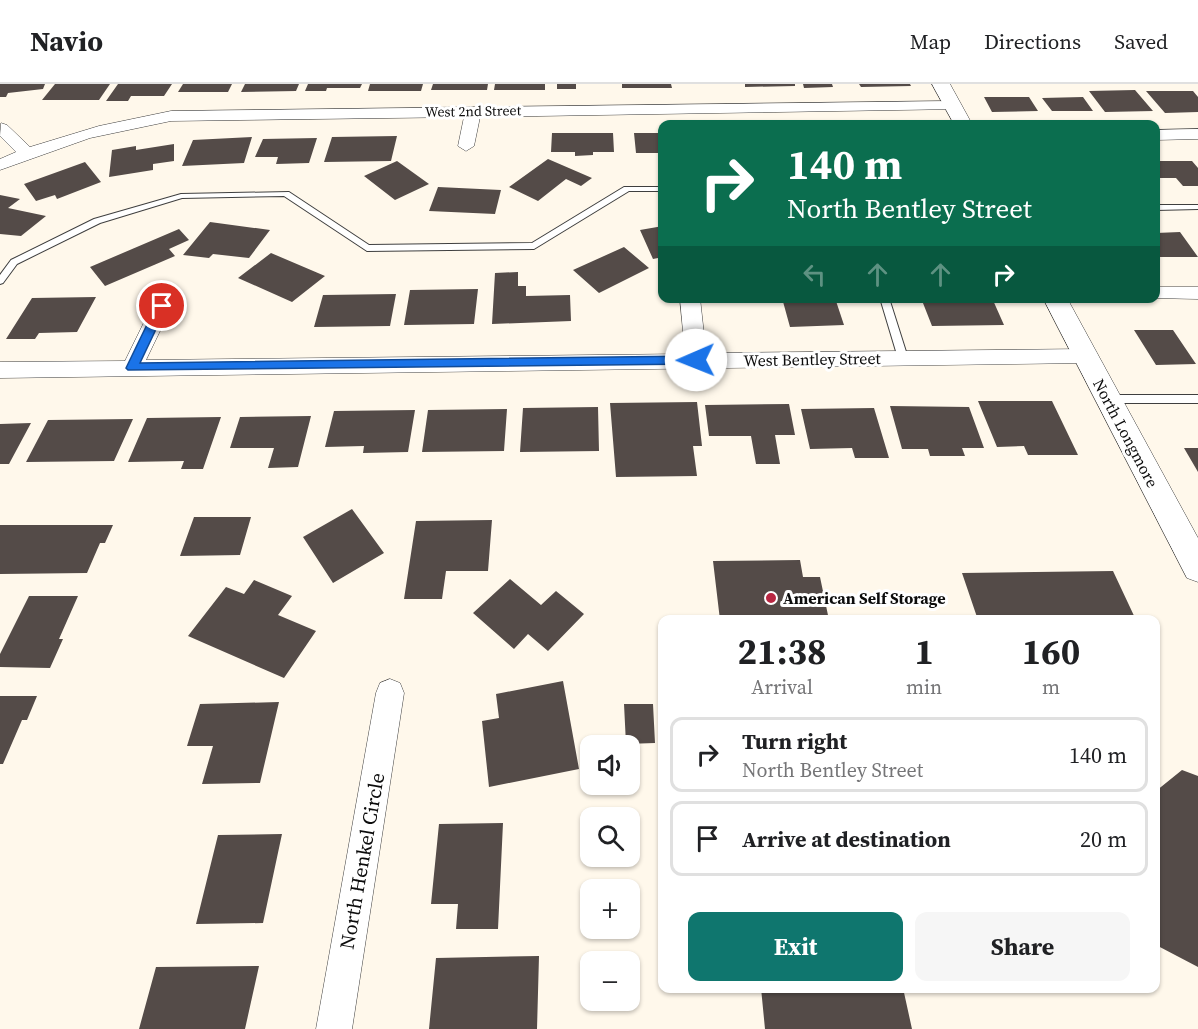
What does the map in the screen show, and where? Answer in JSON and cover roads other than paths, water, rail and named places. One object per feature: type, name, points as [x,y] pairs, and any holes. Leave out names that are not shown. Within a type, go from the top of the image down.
[{"type":"street","points":[[941,84],[961,120]]},
{"type":"street","name":"West 2nd Street","points":[[0,165],[116,125],[171,116],[953,106]]},
{"type":"street","points":[[466,146],[473,111]]},
{"type":"street","points":[[1,128],[27,154]]},
{"type":"street","points":[[1160,135],[1198,135]]},
{"type":"street","points":[[1160,293],[1198,293]]},
{"type":"street","points":[[690,303],[696,360]]},
{"type":"street","name":"North Longmore","points":[[1058,303],[1108,399],[1190,537],[1198,568]]},
{"type":"street","points":[[132,368],[162,306]]},
{"type":"street","name":"West Bentley Street","points":[[0,370],[1085,356]]},
{"type":"street","name":"North Henkel Circle","points":[[334,1029],[390,693]]},
{"type":"lane","points":[[0,281],[14,262],[97,221],[181,195],[286,194],[368,248],[534,246],[627,189],[658,189]]},
{"type":"lane","points":[[1160,208],[1198,207]]},
{"type":"lane","points":[[886,303],[903,358]]},
{"type":"lane","points":[[1108,399],[1198,399]]},
{"type":"place","name":"American Self Storage","points":[[771,598]]}]
